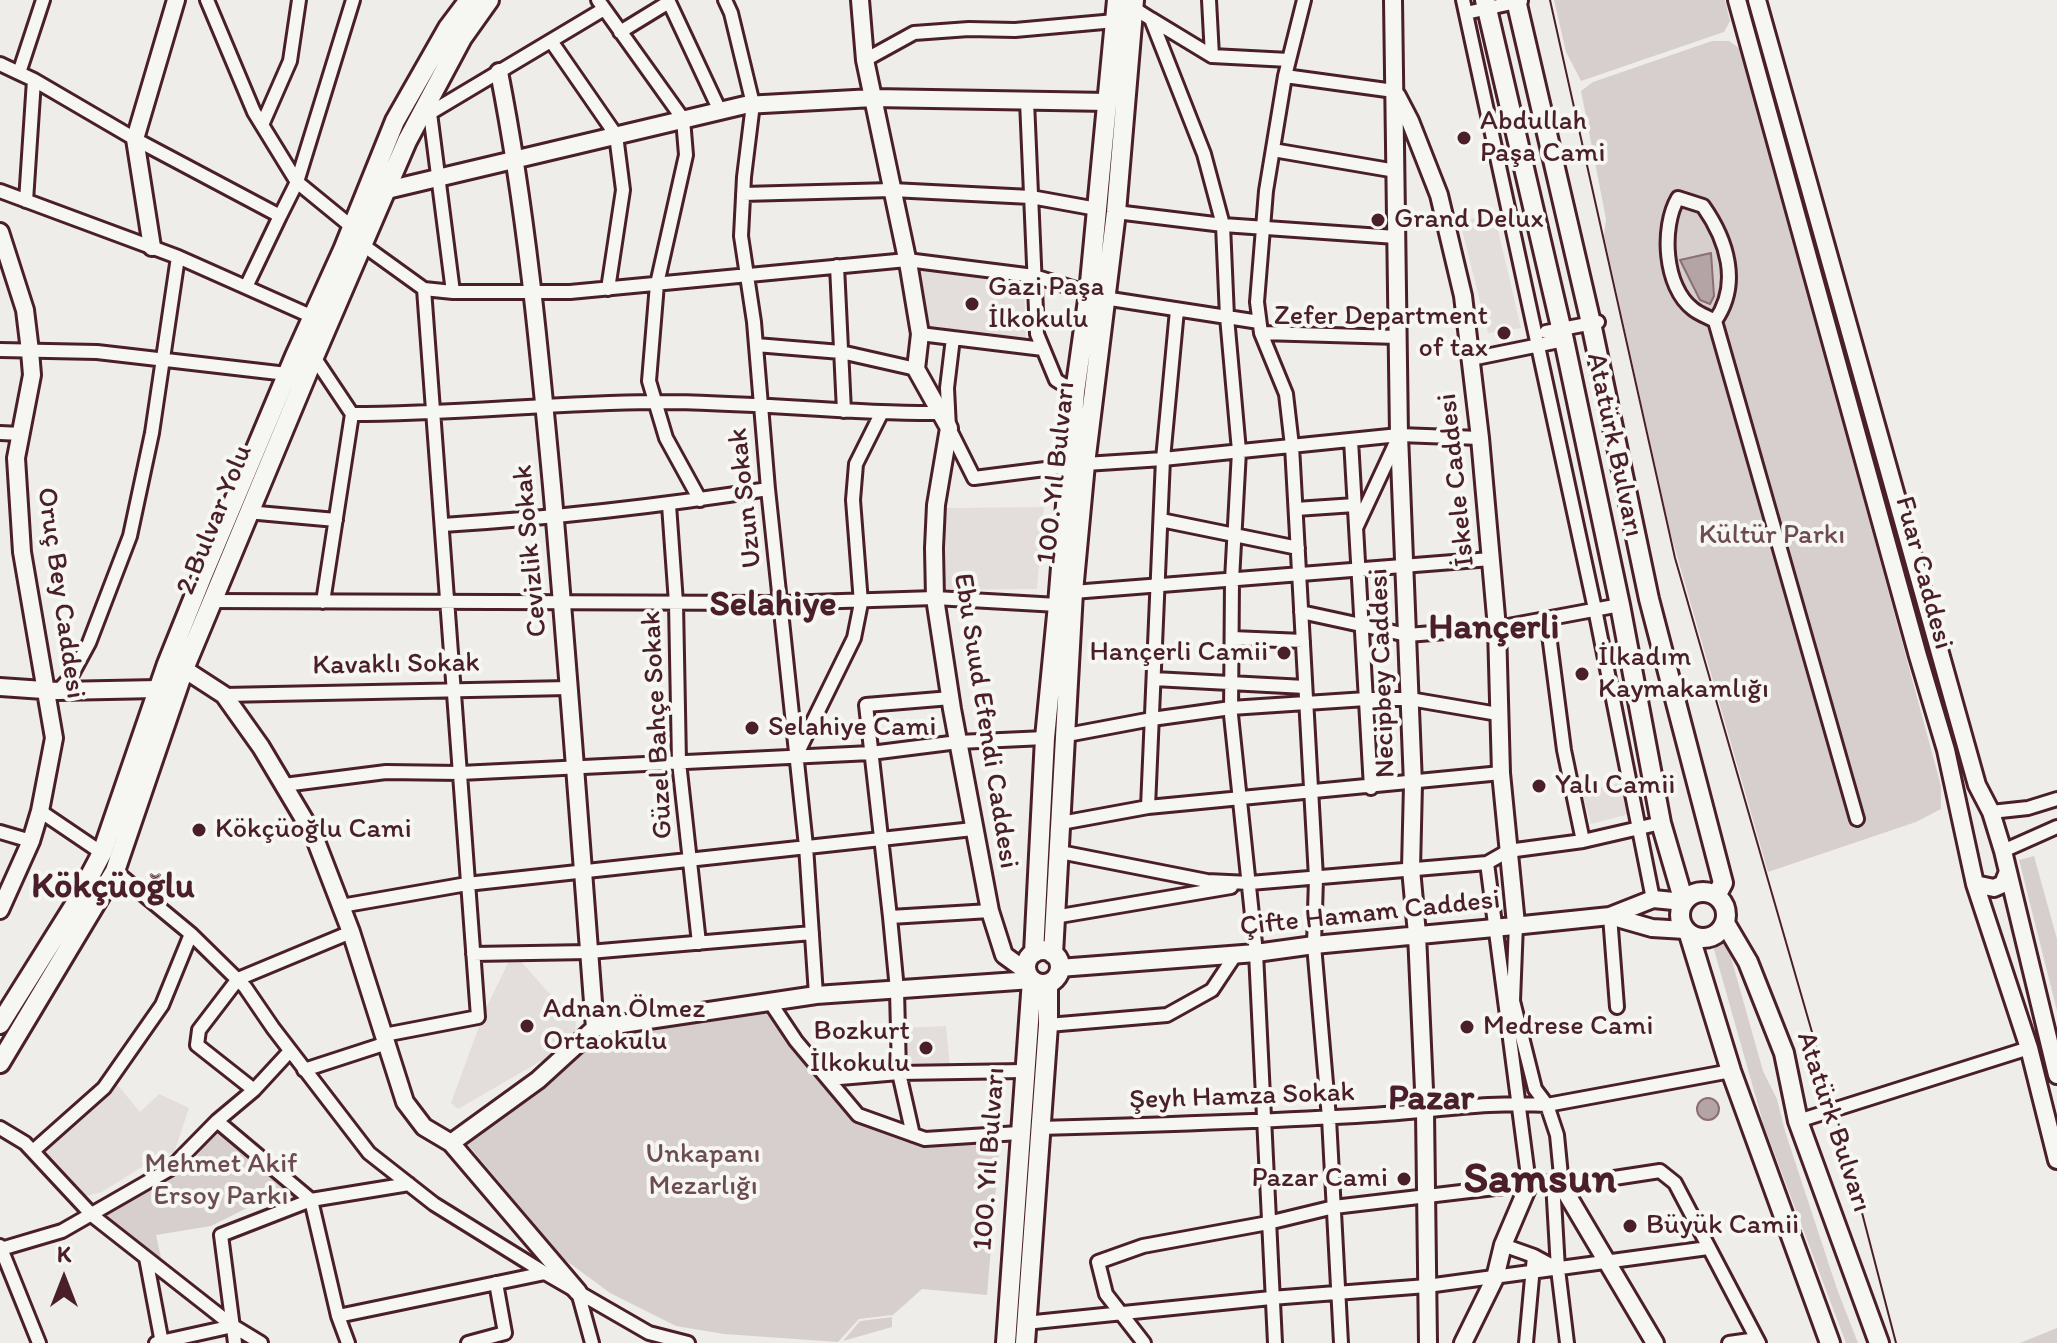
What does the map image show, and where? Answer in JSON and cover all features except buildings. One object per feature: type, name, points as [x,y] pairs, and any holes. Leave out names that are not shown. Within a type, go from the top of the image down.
[{"type":"main road","points":[[152,247],[135,139],[176,0]]},
{"type":"main road","name":"2.Bulvar Yolu","points":[[0,1024],[74,906],[102,853],[158,689],[202,577],[395,121],[448,28],[469,0]]},
{"type":"main road","name":"2.Bulvar Yolu","points":[[0,1063],[115,871],[184,669],[247,512],[387,190],[462,38],[489,0]]},
{"type":"main road","points":[[860,0],[865,60],[920,334],[916,369],[949,428]]},
{"type":"main road","name":"Necipbey Caddesi","points":[[1393,0],[1399,435],[1413,784],[1411,869],[1425,1112],[1428,1343]]},
{"type":"main road","name":"Fuar Caddesi","points":[[1737,0],[1791,207],[1946,750],[1975,884],[2029,1048],[2057,1160]]},
{"type":"main road","name":"Fuar Caddesi","points":[[1757,0],[1818,200],[1977,785],[1991,812],[2003,851],[2057,1075]]},
{"type":"main road","name":"Atatürk Bulvarı","points":[[1519,1],[1595,322],[1649,599],[1723,883],[1716,896]]},
{"type":"main road","name":"100. Yıl Bulvarı","points":[[1025,1343],[1048,1025],[1044,950],[1034,953],[1045,738],[1096,296],[1097,209],[1115,21],[1128,2]]},
{"type":"main road","name":"100. Yıl Bulvarı","points":[[1006,1343],[1024,1071],[1054,917],[1060,852],[1073,592],[1077,465],[1075,392],[1116,212],[1128,2]]},
{"type":"main road","name":"Atatürk Bulvarı","points":[[1486,4],[1557,334],[1620,605],[1661,823],[1684,902]]},
{"type":"main road","name":"Cevizlik Sokak","points":[[499,72],[516,159],[534,292],[595,1028]]},
{"type":"main road","name":"İskele Caddesi","points":[[1394,91],[1410,121],[1439,195],[1463,296],[1480,438],[1497,628],[1501,773],[1516,924]]},
{"type":"main road","points":[[387,190],[753,104],[873,98],[1109,102]]},
{"type":"main road","name":"Oruç Bey Caddesi","points":[[0,910],[31,841],[54,738],[52,691],[22,552],[16,458],[32,375],[30,351],[25,310],[2,241]]},
{"type":"main road","name":"Ebu Suud Efendi Caddesi","points":[[949,428],[936,505],[935,598],[973,829],[990,911],[1004,955],[1044,971]]},
{"type":"main road","points":[[184,669],[224,695],[261,747],[314,836],[351,932],[405,1102],[424,1127],[451,1143],[578,1292]]},
{"type":"main road","points":[[0,687],[52,691],[158,689]]},
{"type":"main road","points":[[1960,823],[1973,812],[1991,812]]},
{"type":"main road","points":[[1975,884],[1994,888],[2003,884],[2007,874]]},
{"type":"main road","points":[[1610,916],[1652,928],[1687,932],[1697,938],[1714,936],[1725,923],[1725,908],[1716,896],[1695,893],[1684,902],[1680,916],[1687,932],[1731,1071],[1830,1343]]},
{"type":"main road","points":[[1649,901],[1652,928]]},
{"type":"main road","name":"Çifte Hamam Caddesi","points":[[595,1028],[816,995],[897,990],[1044,971],[1256,953],[1610,916],[1649,901],[1684,902]]},
{"type":"main road","name":"Atatürk Bulvarı","points":[[1725,923],[1748,962],[1784,1053],[1798,1121],[1879,1343]]},
{"type":"main road","points":[[451,1143],[538,1080],[595,1028]]},
{"type":"main road","points":[[1463,1343],[1495,1278],[1503,1245],[1529,1184]]},
{"type":"main road","points":[[1558,1184],[1655,1343]]},
{"type":"street","points":[[19,73],[43,0]]},
{"type":"street","points":[[207,0],[262,125],[297,182],[352,227],[363,245],[424,289],[453,292],[608,289],[907,260],[1034,276],[1096,296],[1227,317],[1260,328],[1398,337]]},
{"type":"street","points":[[262,125],[290,61],[299,0]]},
{"type":"street","points":[[246,287],[297,182],[353,0]]},
{"type":"street","name":"Uzun Sokak","points":[[725,0],[753,104],[741,236],[756,345],[806,846],[816,995]]},
{"type":"street","points":[[1209,0],[1212,56]]},
{"type":"street","points":[[1304,0],[1285,76],[1273,150],[1257,302],[1260,328],[1286,394],[1292,446],[1316,878],[1314,945],[1329,1118],[1341,1343]]},
{"type":"street","points":[[1519,1],[1465,6],[1595,609],[1640,828],[1649,901]]},
{"type":"street","points":[[620,32],[669,2],[720,111]]},
{"type":"street","points":[[1128,2],[1212,56],[1289,60]]},
{"type":"street","points":[[453,292],[438,178],[424,117],[551,41],[601,4],[683,119],[686,155],[657,284],[649,381],[666,438],[700,500]]},
{"type":"street","points":[[1151,19],[1204,154],[1223,225],[1227,317],[1239,451],[1232,580],[1231,708],[1256,953],[1275,1343]]},
{"type":"street","points":[[865,60],[914,33],[1015,30],[1115,21]]},
{"type":"street","points":[[551,41],[616,135],[623,190],[608,289]]},
{"type":"street","points":[[0,64],[280,216]]},
{"type":"street","points":[[1285,76],[1394,91]]},
{"type":"street","points":[[26,201],[34,80]]},
{"type":"street","points":[[1027,101],[1037,334],[1056,380],[1075,392]]},
{"type":"street","points":[[1273,150],[1396,171]]},
{"type":"street","points":[[743,194],[892,190],[1031,197],[1097,209]]},
{"type":"street","points":[[0,191],[178,257],[313,317]]},
{"type":"street","points":[[1715,321],[1725,307],[1730,287],[1724,243],[1703,206],[1678,198],[1668,224],[1668,257],[1676,285],[1691,309],[1715,321],[1857,819]]},
{"type":"street","points":[[1791,207],[1818,200]]},
{"type":"street","points":[[1116,212],[1223,225],[1396,237]]},
{"type":"street","points":[[52,691],[70,678],[89,643],[130,536],[152,433],[178,257]]},
{"type":"street","points":[[837,266],[844,411]]},
{"type":"street","points":[[304,1070],[386,1039],[478,1017],[424,289]]},
{"type":"street","points":[[1148,807],[1163,459],[1177,310]]},
{"type":"street","points":[[1471,359],[1538,345],[1557,334],[1595,322]]},
{"type":"street","points":[[920,334],[1043,349]]},
{"type":"street","points":[[953,338],[947,388],[949,428],[974,478],[1077,465],[1399,435],[1480,438]]},
{"type":"street","points":[[756,345],[841,352],[916,369]]},
{"type":"street","points":[[0,350],[97,352],[287,374]]},
{"type":"street","points":[[314,357],[352,414],[323,602]]},
{"type":"street","points":[[352,414],[435,414],[544,405],[654,402],[881,414],[939,413]]},
{"type":"street","points":[[797,755],[854,638],[861,603],[853,500],[856,464],[881,414]]},
{"type":"street","points":[[0,433],[21,434]]},
{"type":"street","points":[[1356,529],[1399,435]]},
{"type":"street","points":[[1858,445],[1882,438]]},
{"type":"street","points":[[1351,440],[1371,788]]},
{"type":"street","points":[[443,525],[554,518],[669,505],[768,489]]},
{"type":"street","name":"Güzel Bahçe Sokak","points":[[669,505],[676,603],[679,762],[699,943]]},
{"type":"street","points":[[1296,509],[1355,505]]},
{"type":"street","points":[[247,512],[336,520]]},
{"type":"street","points":[[1161,520],[1298,548]]},
{"type":"street","points":[[1073,592],[1491,559]]},
{"type":"street","points":[[211,601],[861,603],[935,598],[1058,605]]},
{"type":"street","points":[[1301,612],[1407,635],[1497,628],[1620,605]]},
{"type":"street","points":[[1547,619],[1564,750],[1583,841]]},
{"type":"street","points":[[1232,638],[1303,641]]},
{"type":"street","points":[[1154,679],[1305,687]]},
{"type":"street","name":"Kavaklı Sokak","points":[[224,695],[569,688]]},
{"type":"street","points":[[913,1135],[899,1073],[897,990],[866,705],[951,698]]},
{"type":"street","points":[[1067,735],[1231,708],[1366,699],[1410,699],[1498,714]]},
{"type":"street","points":[[284,785],[386,772],[460,773],[871,753],[958,742],[1045,738]]},
{"type":"street","points":[[1061,823],[1148,807],[1413,784],[1501,773]]},
{"type":"street","points":[[1991,812],[2028,808],[2057,799]]},
{"type":"street","points":[[40,811],[102,853]]},
{"type":"street","points":[[1060,852],[1207,881],[1250,883],[1487,863],[1508,851],[1583,841],[1661,823]]},
{"type":"street","points":[[2003,851],[2057,827]]},
{"type":"street","points":[[341,906],[467,884],[973,829]]},
{"type":"street","points":[[0,832],[31,841]]},
{"type":"street","points":[[1487,863],[1529,1184]]},
{"type":"street","points":[[115,871],[191,934],[238,979],[369,1153],[434,1204],[653,1338],[688,1343]]},
{"type":"street","points":[[1054,917],[1162,901],[1250,883]]},
{"type":"street","points":[[890,917],[990,911]]},
{"type":"street","points":[[1610,916],[1617,1007]]},
{"type":"street","points":[[1516,924],[1513,1001],[1535,1089],[1547,1105],[1557,1135],[1558,1269],[1567,1343]]},
{"type":"street","points":[[254,1090],[197,1045],[199,1030],[238,979],[351,932]]},
{"type":"street","points":[[473,954],[589,952],[812,933]]},
{"type":"street","points":[[33,1151],[104,1088],[162,1005],[191,934]]},
{"type":"street","points":[[1048,1025],[1167,1015],[1212,990],[1236,954]]},
{"type":"street","points":[[770,1002],[796,1041],[858,1115],[925,1139],[1019,1133]]},
{"type":"street","points":[[1798,1121],[2029,1048]]},
{"type":"street","points":[[39,1343],[0,1247],[62,1231],[93,1216],[170,1169],[217,1121],[254,1090],[290,1051]]},
{"type":"street","points":[[828,1079],[899,1073],[1024,1071]]},
{"type":"street","name":"Şeyh Hamza Sokak","points":[[1039,1128],[1263,1122],[1518,1103],[1547,1105],[1731,1071]]},
{"type":"street","points":[[217,1121],[311,1200],[338,1316],[348,1343]]},
{"type":"street","points":[[0,1128],[25,1143],[93,1216],[233,1326],[261,1343]]},
{"type":"street","points":[[1144,1343],[1106,1294],[1098,1262],[1143,1246],[1268,1223],[1334,1207],[1660,1171],[1675,1183],[1758,1341],[1729,1343]]},
{"type":"street","points":[[235,1343],[221,1235],[311,1200],[409,1184]]},
{"type":"street","points":[[1503,1245],[1558,1269]]},
{"type":"street","points":[[1025,1323],[1427,1286],[1708,1248]]},
{"type":"street","points":[[1526,1343],[1534,1256]]},
{"type":"street","points":[[146,1258],[160,1343],[233,1326]]},
{"type":"street","points":[[338,1316],[545,1273]]},
{"type":"street","points":[[468,1343],[506,1338],[496,1283]]},
{"type":"street","points":[[578,1292],[592,1343]]},
{"type":"shaded area","points":[[1494,213],[1521,328],[1488,333],[1460,222]]},
{"type":"shaded area","points":[[1711,253],[1714,296],[1710,304],[1700,300],[1680,260]]},
{"type":"shaded area","name":"Gazi Paşa İlkokulu","points":[[925,270],[1024,283],[1026,343],[923,326],[914,273]]},
{"type":"shaded area","points":[[1044,507],[1037,589],[946,590],[945,508]]},
{"type":"shaded area","points":[[1625,781],[1633,813],[1591,824],[1582,793]]},
{"type":"shaded area","name":"Adnan Ölmez Ortaokulu","points":[[511,957],[518,958],[547,991],[577,1016],[574,1037],[545,1065],[541,1061],[458,1109],[451,1103],[485,1010]]},
{"type":"shaded area","name":"Bozkurt İlkokulu","points":[[946,1026],[950,1067],[905,1069],[902,1028]]},
{"type":"shaded area","points":[[116,1083],[140,1112],[159,1094],[189,1108],[174,1153],[163,1154],[102,1192],[81,1198],[40,1150]]},
{"type":"shaded area","points":[[1708,1098],[1716,1101],[1719,1109],[1716,1117],[1708,1120],[1700,1117],[1697,1109],[1700,1101]]},
{"type":"green space","points":[[1554,0],[1725,0],[1730,21],[1724,32],[1581,81],[1566,52]]},
{"type":"green space","name":"Kültür Parkı","points":[[1712,41],[1729,41],[1742,50],[1941,786],[1941,809],[1916,822],[1768,872],[1669,528],[1604,235],[1606,219],[1581,91],[1593,82]]},
{"type":"green space","points":[[2034,856],[2057,939],[2057,1011],[2019,860]]},
{"type":"green space","points":[[1723,929],[1763,1071],[1777,1099],[1837,1289],[1858,1343],[1846,1343],[1764,1126],[1709,932]]},
{"type":"green space","name":"Unkapanı Mezarlığı","points":[[769,1007],[855,1120],[925,1144],[1000,1140],[987,1295],[922,1289],[893,1315],[859,1319],[838,1342],[724,1334],[676,1326],[610,1293],[564,1259],[464,1140],[602,1037]]},
{"type":"green space","name":"Mehmet Akif Ersoy Parkı","points":[[219,1129],[294,1197],[269,1197],[211,1226],[156,1235],[162,1262],[100,1217],[181,1171]]},
{"type":"green space","points":[[892,1317],[892,1327],[843,1341],[860,1321]]},
{"type":"green space","points":[[2057,1328],[2057,1343],[2020,1343]]},
{"type":"tram line","points":[[1550,0],[1675,558],[1842,1136],[1896,1343]]},
{"type":"place","name":"Abdullah Paşa Cami","points":[[1464,138]]},
{"type":"place","name":"Grand Delux","points":[[1378,220]]},
{"type":"place","name":"Gazi Paşa İlkokulu","points":[[972,304]]},
{"type":"place","name":"Zefer Department of tax","points":[[1504,333]]},
{"type":"place","name":"Hançerli Camii","points":[[1284,653]]},
{"type":"place","name":"İlkadım Kaymakamlığı","points":[[1582,674]]},
{"type":"place","name":"Selahiye Cami","points":[[752,728]]},
{"type":"place","name":"Yalı Camii","points":[[1539,786]]},
{"type":"place","name":"Kökçüoğlu Cami","points":[[199,830]]},
{"type":"place","name":"Adnan Ölmez Ortaokulu","points":[[527,1026]]},
{"type":"place","name":"Medrese Cami","points":[[1467,1027]]},
{"type":"place","name":"Bozkurt İlkokulu","points":[[926,1048]]},
{"type":"place","name":"Pazar Cami","points":[[1404,1179]]},
{"type":"place","name":"Büyük Camii","points":[[1630,1226]]},
{"type":"district","name":"Selahiye","points":[[773,606]]},
{"type":"district","name":"Hançerli","points":[[1494,629]]},
{"type":"district","name":"Kökçüoğlu","points":[[113,888]]},
{"type":"district","name":"Pazar","points":[[1431,1100]]},
{"type":"district","name":"Samsun","points":[[1540,1181]]}]
